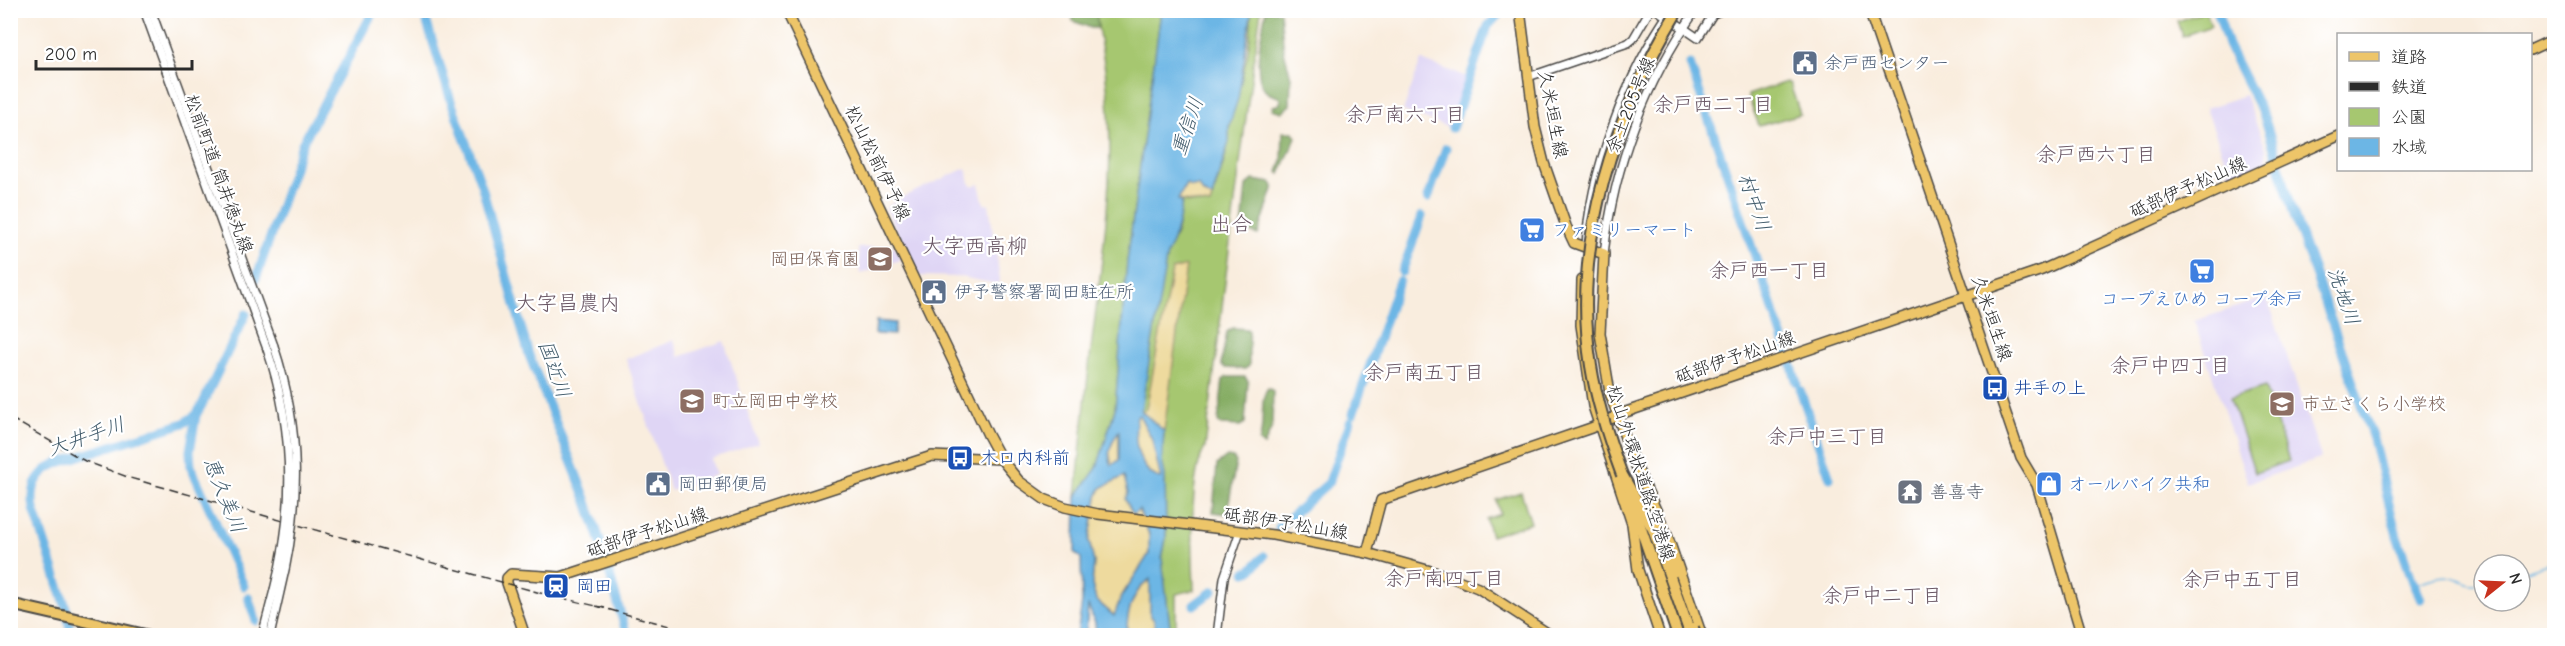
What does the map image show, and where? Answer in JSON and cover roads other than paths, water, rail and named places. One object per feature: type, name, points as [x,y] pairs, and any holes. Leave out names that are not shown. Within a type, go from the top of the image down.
[{"type":"highway","name":"松山外環状道路;空港線","points":[[1678,10],[1639,79],[1619,129],[1600,195],[1592,241],[1587,316],[1590,363],[1600,408],[1635,523],[1678,636]]},
{"type":"highway","points":[[1622,475],[1653,529],[1695,634]]},
{"type":"highway","points":[[1635,523],[1671,636]]},
{"type":"highway","points":[[10,604],[63,621]]},
{"type":"highway","points":[[10,611],[150,636]]},
{"type":"highway","points":[[77,624],[113,636]]},
{"type":"main road","name":"松山松前伊予線","points":[[786,10],[1001,459]]},
{"type":"main road","name":"久米垣生線","points":[[1520,10],[1527,77],[1544,163],[1570,237],[1574,243],[1604,254]]},
{"type":"main road","name":"久米垣生線","points":[[1869,10],[2021,458],[2037,485],[2082,636]]},
{"type":"main road","points":[[2532,49],[2554,39]]},
{"type":"main road","name":"砥部伊予松山線","points":[[525,636],[507,583],[508,576],[518,574],[561,577],[932,456],[1001,459],[1031,491],[1065,507],[1098,514],[1273,535],[1367,553],[1381,500],[1600,425],[1617,415],[1967,295],[2079,254],[2337,136]]},
{"type":"main road","points":[[1586,248],[1581,325],[1589,384],[1600,425],[1635,523],[1643,568],[1662,636]]},
{"type":"main road","points":[[1604,254],[1600,333],[1605,372],[1617,415],[1695,634]]},
{"type":"main road","points":[[1642,481],[1666,531],[1694,613],[1695,634]]},
{"type":"main road","points":[[1635,523],[1638,570],[1656,626],[1662,636]]},
{"type":"main road","points":[[1367,553],[1445,575],[1478,588],[1552,636]]},
{"type":"street","name":"松前町道 筒井徳丸線","points":[[144,10],[271,347]]},
{"type":"street","name":"松前町道 筒井徳丸線","points":[[151,10],[271,347]]},
{"type":"street","points":[[1527,77],[1628,43],[1633,39],[1650,10]]},
{"type":"street","points":[[1657,10],[1669,14],[1683,28],[1698,38],[1713,14],[1724,10]]},
{"type":"street","name":"余土205号線","points":[[1604,254],[1614,193],[1629,138],[1653,82],[1683,28],[1696,10]]},
{"type":"street","points":[[1586,248],[1586,230],[1595,189],[1612,131],[1635,74],[1669,14]]},
{"type":"street","points":[[1612,131],[1629,138]]},
{"type":"street","points":[[270,636],[285,538],[290,469],[271,347]]},
{"type":"street","points":[[1217,636],[1224,578],[1240,531]]},
{"type":"street","points":[[262,636],[277,591]]},
{"type":"water","name":"重信川","points":[[1161,11],[1251,11],[1238,99],[1229,126],[1229,142],[1212,198],[1203,193],[1199,186],[1191,187],[1186,184],[1178,200],[1182,202],[1180,216],[1167,254],[1141,411],[1164,431],[1162,461],[1165,475],[1166,538],[1162,559],[1171,635],[1156,635],[1154,620],[1150,615],[1150,579],[1139,590],[1131,604],[1127,635],[1096,635],[1095,623],[1088,605],[1086,635],[1077,635],[1082,602],[1081,558],[1075,553],[1076,497],[1097,468],[1115,409],[1127,262]],"holes":[[[1139,415],[1152,439],[1161,479],[1153,475],[1141,461],[1136,443],[1137,416]],[[1119,430],[1119,460],[1112,465],[1109,456],[1112,443]],[[1124,476],[1128,493],[1125,499],[1133,514],[1139,510],[1149,534],[1149,554],[1121,597],[1114,616],[1096,600],[1092,585],[1094,562],[1089,541],[1097,497],[1101,488]]]},
{"type":"water","points":[[876,321],[895,323],[894,335],[875,334]]},
{"type":"waterway","name":"大井手川","points":[[256,279],[302,144],[374,10]]},
{"type":"waterway","name":"国近川","points":[[423,10],[451,101],[482,187],[529,355],[586,499],[627,636]]},
{"type":"waterway","points":[[1452,128],[1488,26],[1503,10]]},
{"type":"waterway","name":"洗地川","points":[[2217,10],[2228,45],[2265,119],[2294,215],[2373,439],[2397,536],[2421,599]]},
{"type":"waterway","name":"村中川","points":[[1690,64],[1787,351]]},
{"type":"waterway","points":[[1428,198],[1446,148]]},
{"type":"waterway","points":[[1402,272],[1422,216]]},
{"type":"waterway","points":[[1353,414],[1399,281]]},
{"type":"waterway","name":"大井手川","points":[[71,636],[67,611],[34,509],[33,494],[37,481],[45,471],[58,463],[184,423],[196,415],[246,314]]},
{"type":"waterway","name":"村中川","points":[[1791,363],[1797,383]]},
{"type":"waterway","name":"村中川","points":[[1800,390],[1830,478]]},
{"type":"waterway","name":"恵久美川","points":[[196,415],[190,451],[191,467],[244,586]]},
{"type":"waterway","points":[[1329,482],[1350,422]]},
{"type":"waterway","points":[[1279,527],[1326,485]]},
{"type":"waterway","points":[[1246,572],[1251,570],[1264,556]]},
{"type":"waterway","points":[[2532,569],[2554,562]]},
{"type":"waterway","points":[[2414,584],[2447,576],[2472,583]]},
{"type":"waterway","points":[[1194,605],[1213,591]]},
{"type":"waterway","name":"恵久美川","points":[[248,597],[256,621]]},
{"type":"railway","points":[[10,418],[85,461],[130,478],[544,594],[605,608]]},
{"type":"railway","points":[[596,606],[706,636]]},
{"type":"place","name":"余戸西センター","points":[[1805,63]]},
{"type":"place","name":"ファミリーマート","points":[[1532,230]]},
{"type":"place","name":"岡田保育園","points":[[880,259]]},
{"type":"place","name":"コープえひめ コープ余戸","points":[[2202,271]]},
{"type":"place","name":"伊予警察署岡田駐在所","points":[[934,292]]},
{"type":"place","name":"井手の上","points":[[1995,388]]},
{"type":"place","name":"町立岡田中学校","points":[[692,401]]},
{"type":"place","name":"市立さくら小学校","points":[[2282,404]]},
{"type":"place","name":"木口内科前","points":[[960,458]]},
{"type":"place","name":"岡田郵便局","points":[[658,484]]},
{"type":"place","name":"オールバイク共和","points":[[2049,484]]},
{"type":"place","name":"善喜寺","points":[[1910,492]]},
{"type":"place","name":"岡田","points":[[556,586]]},
{"type":"district","name":"余戸西二丁目","points":[[1713,104]]},
{"type":"district","name":"余戸南六丁目","points":[[1405,114]]},
{"type":"district","name":"余戸西六丁目","points":[[2096,154]]},
{"type":"district","name":"出合","points":[[1231,224]]},
{"type":"district","name":"大字西高柳","points":[[975,246]]},
{"type":"district","name":"余戸西一丁目","points":[[1769,270]]},
{"type":"district","name":"大字昌農内","points":[[568,303]]},
{"type":"district","name":"余戸中四丁目","points":[[2170,365]]},
{"type":"district","name":"余戸南五丁目","points":[[1424,372]]},
{"type":"district","name":"余戸中三丁目","points":[[1827,436]]},
{"type":"district","name":"余戸南四丁目","points":[[1444,578]]},
{"type":"district","name":"余戸中五丁目","points":[[2242,579]]},
{"type":"district","name":"余戸中二丁目","points":[[1882,595]]}]
